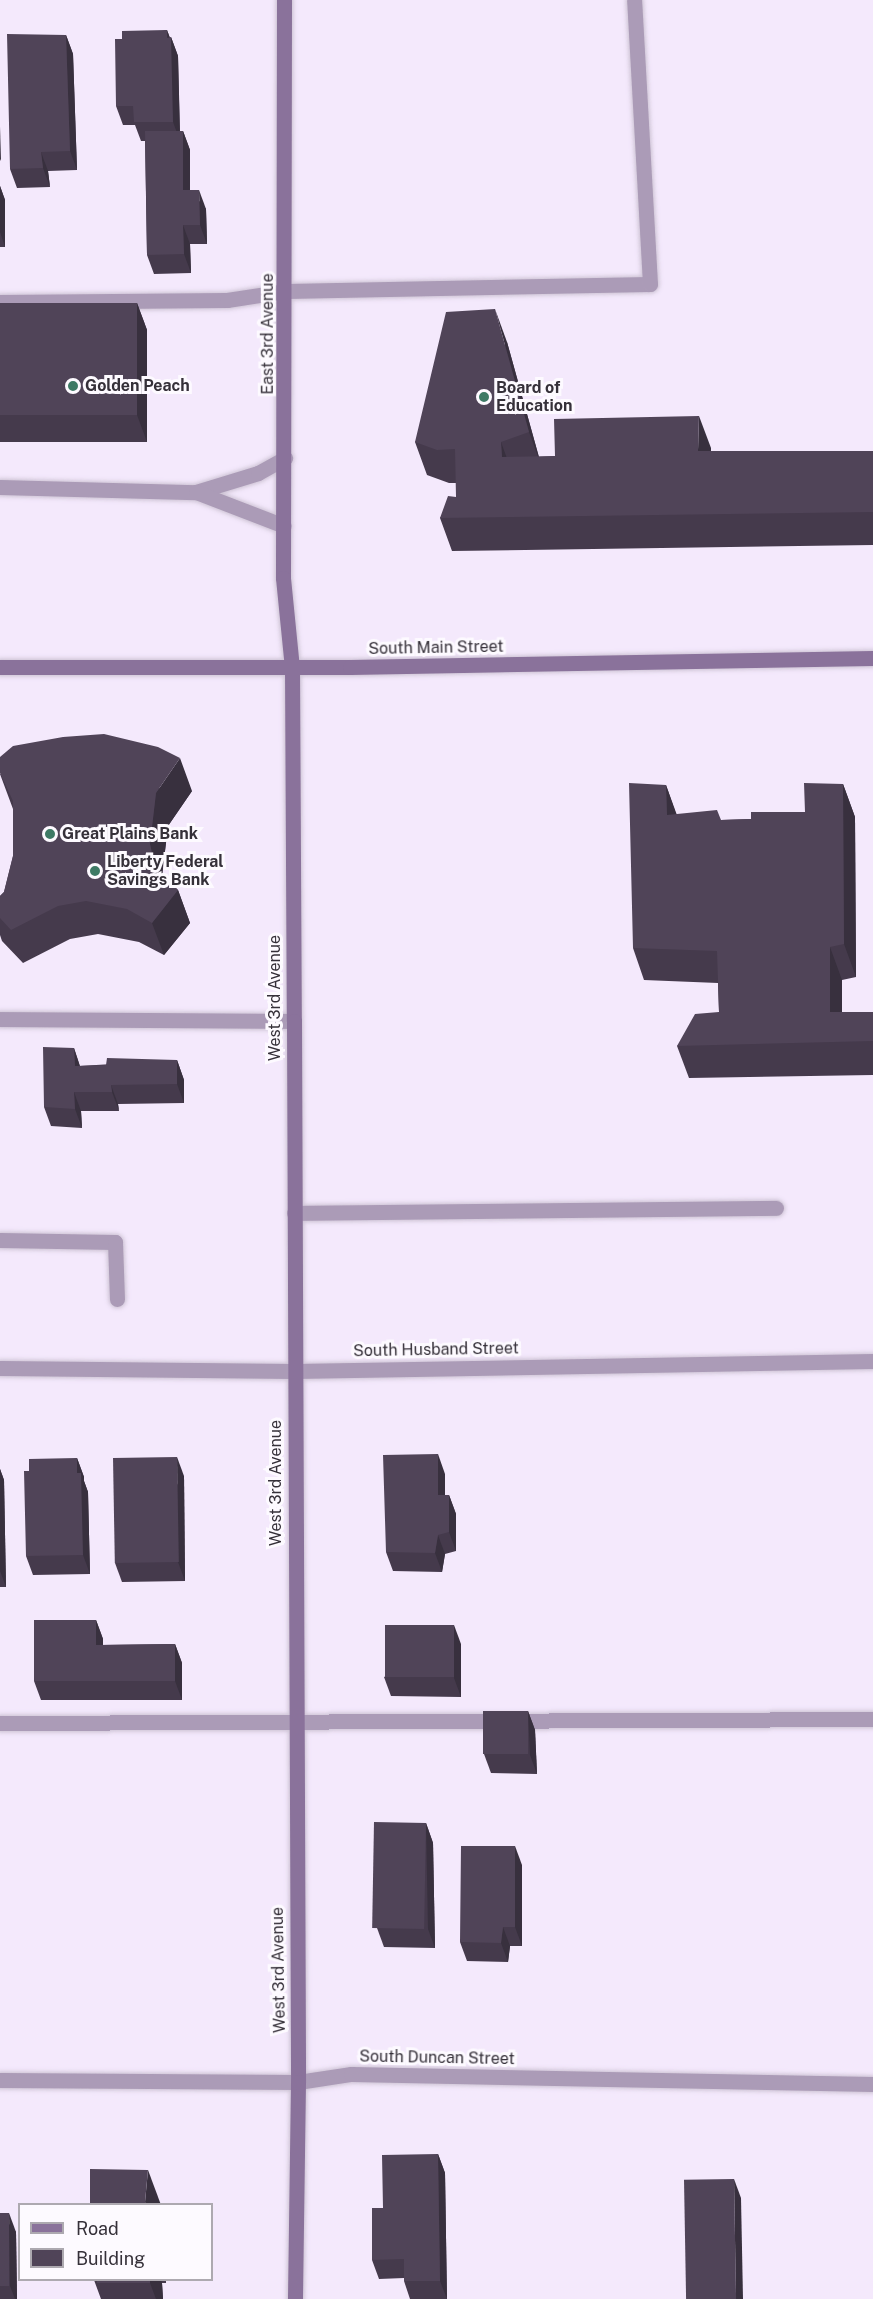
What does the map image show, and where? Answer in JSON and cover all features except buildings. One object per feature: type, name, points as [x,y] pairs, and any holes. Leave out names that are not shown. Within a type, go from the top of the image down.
[{"type":"street","name":"East 3rd Avenue","points":[[284,0],[286,291],[284,578],[292,668]]},
{"type":"street","points":[[0,302],[227,300],[286,291],[650,284],[634,0]]},
{"type":"street","points":[[0,488],[196,492],[248,477],[285,458]]},
{"type":"street","points":[[196,492],[284,526]]},
{"type":"street","name":"South Main Street","points":[[0,667],[292,668],[873,658]]},
{"type":"street","name":"West 3rd Avenue","points":[[292,668],[294,1720],[298,2082],[295,2299]]},
{"type":"street","points":[[0,1019],[294,1021]]},
{"type":"street","points":[[294,1213],[776,1208]]},
{"type":"street","points":[[0,1240],[115,1242],[117,1299]]},
{"type":"street","name":"South Husband Street","points":[[0,1368],[294,1371],[873,1361]]},
{"type":"street","points":[[0,1722],[873,1719]]},
{"type":"street","name":"South Duncan Street","points":[[0,2080],[298,2082],[351,2074],[873,2084]]},
{"type":"place","name":"Golden Peach","points":[[73,386]]},
{"type":"place","name":"Board of Education","points":[[484,397]]},
{"type":"place","name":"Great Plains Bank","points":[[50,834]]},
{"type":"place","name":"Liberty Federal Savings Bank","points":[[95,871]]}]
